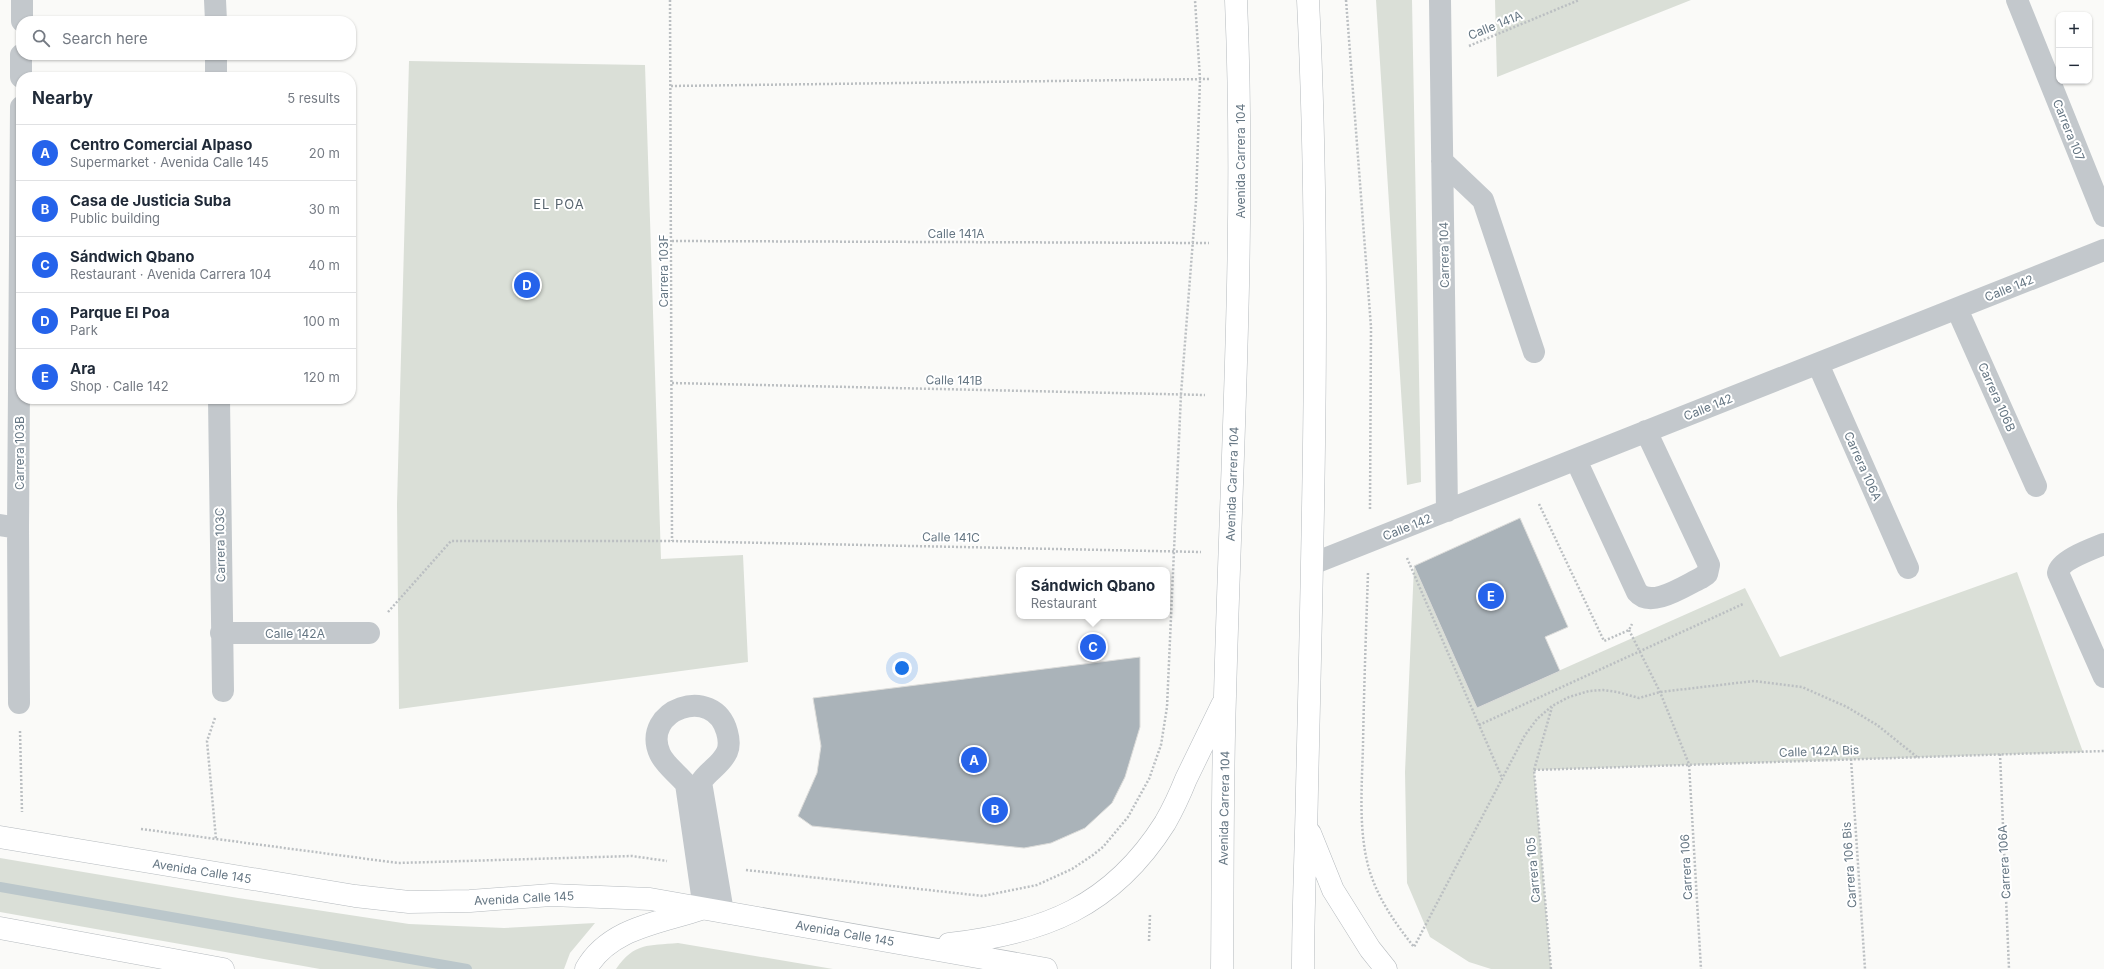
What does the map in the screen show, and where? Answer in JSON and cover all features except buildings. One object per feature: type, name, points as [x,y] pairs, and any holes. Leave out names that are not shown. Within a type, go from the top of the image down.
[{"type":"main road","name":"Avenida Carrera 104","points":[[1222,969],[1225,698],[1240,243],[1239,79],[1236,0]]},
{"type":"main road","points":[[1303,969],[1312,564],[1315,328],[1308,0]]},
{"type":"main road","points":[[925,947],[981,940],[1019,932],[1073,912],[1097,898],[1132,865],[1166,822],[1225,698]]},
{"type":"main road","points":[[1306,825],[1333,890],[1370,950],[1386,969]]},
{"type":"main road","name":"Avenida Calle 145","points":[[0,837],[355,896],[410,902],[470,901],[551,895],[650,899],[1046,969]]},
{"type":"main road","points":[[589,964],[604,945],[622,934],[714,910]]},
{"type":"main road","points":[[0,928],[223,969]]},
{"type":"street","points":[[22,0],[22,16]]},
{"type":"street","points":[[216,0],[216,16]]},
{"type":"street","name":"Carrera 104","points":[[1440,0],[1447,511]]},
{"type":"street","name":"Carrera 107","points":[[2017,0],[2104,216]]},
{"type":"street","points":[[21,60],[21,72]]},
{"type":"street","points":[[216,60],[216,72]]},
{"type":"street","points":[[1442,161],[1483,200],[1534,352]]},
{"type":"street","name":"Calle 142","points":[[1312,564],[2104,250]]},
{"type":"street","name":"Carrera 103B","points":[[16,282],[9,527],[19,702]]},
{"type":"street","name":"Carrera 106B","points":[[1957,308],[2036,486]]},
{"type":"street","name":"Carrera 106A","points":[[1818,364],[1908,568]]},
{"type":"street","name":"Carrera 103C","points":[[219,404],[221,633],[223,691]]},
{"type":"street","points":[[1576,460],[1637,592],[1644,598],[1655,599],[1701,578],[1707,574],[1709,565],[1646,431]]},
{"type":"street","points":[[2104,544],[2064,562],[2058,568],[2058,573],[2104,677]]},
{"type":"street","name":"Calle 142A","points":[[221,633],[370,633]]},
{"type":"street","points":[[705,865],[701,782],[721,762],[728,752],[730,740],[726,727],[718,715],[705,707],[691,705],[674,710],[664,719],[659,729],[658,742],[660,753],[666,763],[676,771],[686,784],[714,910]]},
{"type":"path","name":"Carrera 103F","points":[[670,0],[672,541]]},
{"type":"path","points":[[138,828],[398,863],[632,856],[983,896],[1037,885],[1072,869],[1103,847],[1128,817],[1149,779],[1161,745],[1167,707],[1181,394],[1196,201],[1200,79],[1195,0]]},
{"type":"path","points":[[1346,0],[1371,327],[1369,542],[1362,791],[1364,839],[1369,867],[1376,889],[1392,919],[1414,947],[1525,735],[1537,719],[1552,706],[1569,697],[1589,691],[1603,690],[1639,698],[1660,692],[1754,680],[1802,687],[1847,707],[1877,724],[1917,757]]},
{"type":"path","name":"Calle 141A","points":[[1440,57],[1579,0]]},
{"type":"path","points":[[671,86],[1239,79]]},
{"type":"path","name":"Calle 141A","points":[[672,241],[1240,243]]},
{"type":"path","name":"Calle 141B","points":[[672,383],[1236,395]]},
{"type":"path","name":"Carrera 106","points":[[1537,499],[1604,641],[1629,630],[1660,692],[1689,764],[1701,969]]},
{"type":"path","name":"Calle 141C","points":[[370,633],[451,541],[672,541],[1175,550],[1230,553]]},
{"type":"path","points":[[1407,557],[1502,778]]},
{"type":"path","points":[[1479,725],[1743,604]]},
{"type":"path","points":[[216,839],[207,741],[223,691]]},
{"type":"path","points":[[19,702],[22,812]]},
{"type":"path","points":[[1534,770],[1552,706]]},
{"type":"path","name":"Calle 142A Bis","points":[[1534,770],[2104,751]]},
{"type":"path","name":"Carrera 106A","points":[[2000,754],[2009,969]]},
{"type":"path","name":"Carrera 106 Bis","points":[[1851,759],[1866,969]]},
{"type":"path","name":"Carrera 105","points":[[1534,770],[1551,969]]},
{"type":"path","points":[[14,811],[29,813]]},
{"type":"path","points":[[1149,941],[1150,915]]},
{"type":"shaded area","points":[[1376,0],[1412,0],[1421,482],[1407,485]]},
{"type":"shaded area","points":[[1495,0],[1691,0],[1497,77]]},
{"type":"shaded area","points":[[409,61],[645,65],[661,559],[743,555],[748,662],[399,709],[397,504]]},
{"type":"shaded area","points":[[1414,566],[1477,707],[1745,588],[1780,657],[2017,572],[2083,752],[1534,770],[1551,969],[1491,969],[1469,962],[1430,937],[1407,883],[1405,772]]},
{"type":"shaded area","points":[[0,858],[238,898],[409,924],[504,928],[595,923],[570,953],[564,969],[320,969],[0,912]]},
{"type":"shaded area","points":[[678,943],[833,969],[616,969],[629,954],[643,947]]},
{"type":"waterway","points":[[0,887],[467,969]]},
{"type":"place","name":"Parque El Poa","points":[[527,285]]},
{"type":"place","name":"Ara","points":[[1491,596]]},
{"type":"place","name":"Sándwich Qbano","points":[[1093,647]]},
{"type":"place","name":"Centro Comercial Alpaso","points":[[974,760]]},
{"type":"place","name":"Casa de Justicia Suba","points":[[995,810]]},
{"type":"district","name":"EL POA","points":[[559,204]]}]
